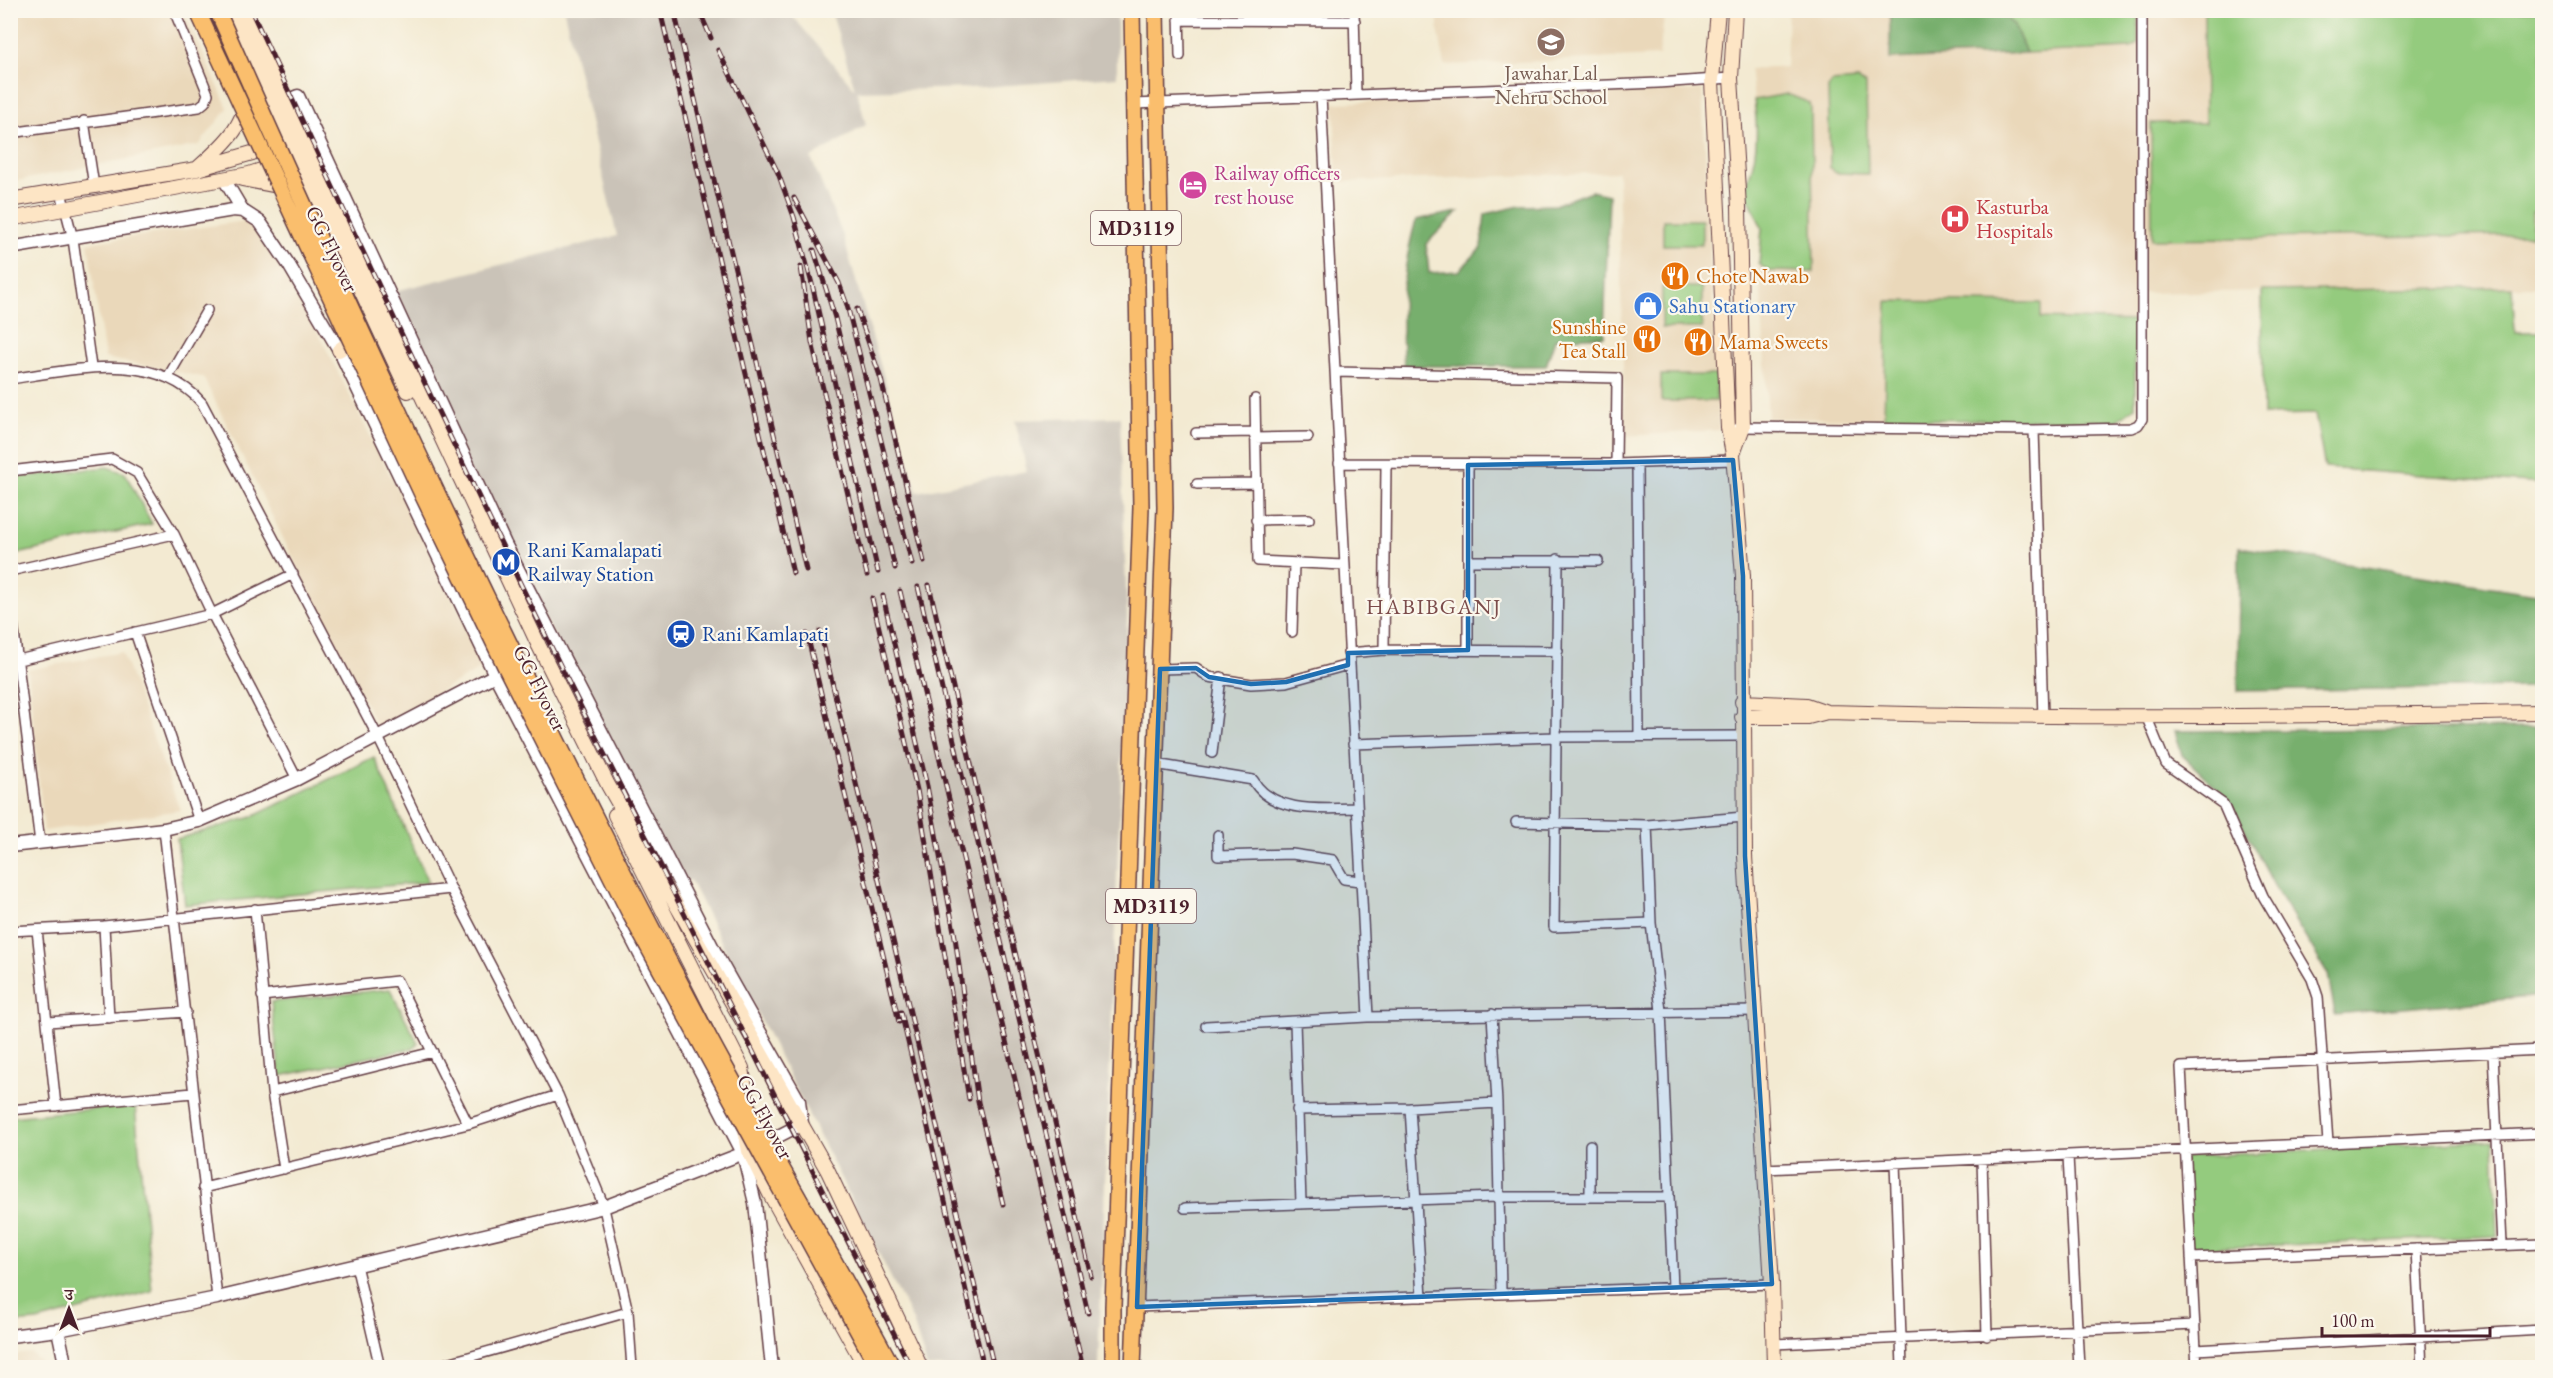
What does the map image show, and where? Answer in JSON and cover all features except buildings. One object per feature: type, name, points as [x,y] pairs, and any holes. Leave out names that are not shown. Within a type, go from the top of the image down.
[{"type":"main road","name":"GG Flyover","points":[[197,10],[421,492],[518,691],[630,914],[878,1368]]},
{"type":"main road","name":"GG Flyover","points":[[217,10],[318,236],[526,680],[706,1032],[893,1368]]},
{"type":"main road","points":[[227,10],[258,72],[296,138]]},
{"type":"main road","points":[[241,10],[284,102],[304,156],[608,785],[828,1171],[921,1368]]},
{"type":"main road","name":"MD3119","points":[[1113,1368],[1113,1295],[1141,507],[1132,10]]},
{"type":"main road","name":"MD3119","points":[[1133,1368],[1166,507],[1156,10]]},
{"type":"main road","points":[[1718,10],[1712,80],[1728,428],[1733,457],[1743,576],[1744,817],[1772,1284],[1774,1368]]},
{"type":"main road","points":[[1733,457],[1743,427],[1740,269],[1731,78],[1735,10]]},
{"type":"main road","points":[[197,169],[230,139],[242,120],[258,72]]},
{"type":"main road","points":[[10,200],[197,169],[244,157],[296,138]]},
{"type":"main road","points":[[10,219],[230,178],[304,156]]},
{"type":"main road","points":[[304,156],[316,194],[513,610],[742,1068],[746,1093],[744,1132],[746,1152],[866,1368]]},
{"type":"main road","points":[[230,178],[316,194]]},
{"type":"main road","points":[[1722,270],[1740,269]]},
{"type":"main road","points":[[339,350],[376,323]]},
{"type":"main road","points":[[1742,702],[1807,705],[1827,712]]},
{"type":"main road","points":[[1742,717],[1808,717],[1827,712],[2146,718],[2542,712]]},
{"type":"main road","points":[[1122,1051],[1146,1052]]},
{"type":"street","points":[[10,133],[199,106],[205,102],[208,94],[174,10]]},
{"type":"street","points":[[1354,10],[1356,94]]},
{"type":"street","points":[[1728,428],[2034,430],[2131,428],[2138,425],[2142,419],[2142,10]]},
{"type":"street","points":[[1180,56],[1179,15],[1355,21]]},
{"type":"street","points":[[1134,104],[1731,78]]},
{"type":"street","points":[[10,1336],[58,1330],[217,1298],[604,1207],[746,1152],[802,1124],[799,1101],[717,956],[506,544],[298,96],[284,102]]},
{"type":"street","points":[[1321,96],[1348,665],[1368,1017]]},
{"type":"street","points":[[84,121],[94,186]]},
{"type":"street","points":[[230,178],[243,211],[264,228],[339,350],[495,675],[746,1152],[755,1203],[772,1368]]},
{"type":"street","points":[[61,192],[73,239],[91,367]]},
{"type":"street","points":[[10,248],[243,211]]},
{"type":"street","points":[[168,377],[207,310]]},
{"type":"street","points":[[10,379],[91,367],[137,370],[168,377],[182,384],[202,403],[378,737],[451,889],[558,1095],[604,1207],[628,1312],[633,1368]]},
{"type":"street","points":[[1335,372],[1617,378],[1616,464]]},
{"type":"street","points":[[1255,399],[1258,561],[1344,565]]},
{"type":"street","points":[[2034,430],[2043,717]]},
{"type":"street","points":[[1196,434],[1308,437]]},
{"type":"street","points":[[1339,463],[1386,465],[1637,464],[1733,457]]},
{"type":"street","points":[[10,471],[112,459],[137,473],[174,534],[212,614],[297,779]]},
{"type":"street","points":[[1637,464],[1639,735]]},
{"type":"street","points":[[1384,650],[1386,465]]},
{"type":"street","points":[[1468,465],[1468,650]]},
{"type":"street","points":[[1197,484],[1256,483]]},
{"type":"street","points":[[1256,520],[1309,519]]},
{"type":"street","points":[[10,571],[174,534]]},
{"type":"street","points":[[1558,560],[1554,927],[1651,923]]},
{"type":"street","points":[[1468,561],[1598,561]]},
{"type":"street","points":[[1292,632],[1294,563]]},
{"type":"street","points":[[14,661],[212,614],[293,574]]},
{"type":"street","points":[[10,599],[14,661],[40,843]]},
{"type":"street","points":[[135,632],[199,821]]},
{"type":"street","points":[[1348,652],[1384,650],[1558,651]]},
{"type":"street","points":[[1160,669],[1196,668],[1209,678],[1251,684],[1286,682],[1348,665]]},
{"type":"street","points":[[10,846],[164,829],[199,821],[297,779],[495,675]]},
{"type":"street","points":[[1212,753],[1221,678]]},
{"type":"street","points":[[2146,718],[2166,764],[2223,804],[2267,903],[2312,979],[2318,997],[2328,1143]]},
{"type":"street","points":[[1353,744],[1639,735],[1743,736]]},
{"type":"street","points":[[1155,764],[1253,780],[1260,792],[1279,803],[1318,809],[1357,808]]},
{"type":"street","points":[[1516,822],[1647,825],[1744,817]]},
{"type":"street","points":[[1647,825],[1651,923],[1661,1011],[1673,1288]]},
{"type":"street","points":[[164,829],[217,1298]]},
{"type":"street","points":[[1218,835],[1218,856],[1292,854],[1333,860],[1333,865],[1338,867],[1344,879],[1360,881]]},
{"type":"street","points":[[10,931],[104,926],[451,889]]},
{"type":"street","points":[[255,909],[272,1092],[284,1169]]},
{"type":"street","points":[[104,926],[109,1018]]},
{"type":"street","points":[[37,930],[56,1106]]},
{"type":"street","points":[[262,996],[397,981],[468,1124]]},
{"type":"street","points":[[1206,1026],[1368,1017],[1755,1011]]},
{"type":"street","points":[[48,1022],[186,1012]]},
{"type":"street","points":[[1500,1014],[1497,1197],[1501,1292]]},
{"type":"street","points":[[1295,1022],[1301,1203]]},
{"type":"street","points":[[2197,1368],[2181,1067],[2542,1050]]},
{"type":"street","points":[[272,1092],[433,1052]]},
{"type":"street","points":[[2493,1053],[2499,1135],[2502,1245]]},
{"type":"street","points":[[10,1110],[193,1093]]},
{"type":"street","points":[[203,1188],[468,1124],[558,1095]]},
{"type":"street","points":[[1297,1110],[1410,1108],[1497,1102]]},
{"type":"street","points":[[1410,1108],[1422,1297]]},
{"type":"street","points":[[1764,1169],[2542,1133]]},
{"type":"street","points":[[1590,1145],[1590,1197]]},
{"type":"street","points":[[2068,1156],[2079,1368]]},
{"type":"street","points":[[1982,1159],[1987,1336]]},
{"type":"street","points":[[1895,1162],[1902,1368]]},
{"type":"street","points":[[1185,1208],[1497,1197],[1669,1197]]},
{"type":"street","points":[[2191,1258],[2542,1244]]},
{"type":"street","points":[[2416,1249],[2422,1368]]},
{"type":"street","points":[[356,1265],[380,1368]]},
{"type":"street","points":[[1137,1308],[1501,1292],[1772,1284]]},
{"type":"street","points":[[430,1368],[628,1312]]},
{"type":"street","points":[[1773,1344],[2195,1325]]},
{"type":"street","points":[[58,1330],[66,1368]]},
{"type":"street","points":[[2196,1350],[2420,1339],[2542,1330]]},
{"type":"highlighted area","points":[[1733,460],[1743,576],[1745,856],[1772,1284],[1137,1307],[1160,669],[1196,668],[1209,677],[1251,684],[1286,682],[1348,665],[1348,653],[1468,650],[1468,465]]},
{"type":"shaded area","name":"Jawahar Lal Nehru School","points":[[1438,10],[1665,11],[1659,56],[1445,65],[1438,29]]},
{"type":"shaded area","points":[[11,11],[184,11],[228,108],[199,145],[11,182]]},
{"type":"shaded area","points":[[564,11],[788,11],[855,89],[831,11],[1117,11],[1117,77],[970,88],[857,91],[866,125],[811,158],[843,236],[917,492],[1027,471],[1015,420],[1120,417],[1127,617],[1098,1367],[927,1367],[913,1321],[690,880],[674,886],[608,737],[375,296],[617,236]]},
{"type":"shaded area","name":"Kasturba Hospitals","points":[[1788,11],[1890,11],[1890,59],[2131,48],[2138,11],[2204,11],[2205,124],[2151,123],[2531,235],[2532,211],[2542,211],[2542,316],[2539,316],[2538,287],[2136,293],[2135,407],[2116,421],[1768,418],[1759,254],[1762,228],[1745,190],[1756,159],[1758,130],[1750,69],[1786,67]]},
{"type":"shaded area","points":[[1702,90],[1719,430],[1625,436],[1618,172],[1337,182],[1334,103]]},
{"type":"shaded area","points":[[260,219],[487,665],[377,727],[203,377],[105,358],[88,243]]},
{"type":"shaded area","points":[[122,652],[180,810],[44,831],[28,670]]},
{"type":"shaded area","points":[[31,1353],[48,1367],[11,1367],[11,1355]]},
{"type":"green space","points":[[1890,10],[1997,11],[2014,25],[2026,53],[1890,59]]},
{"type":"green space","points":[[1997,11],[2138,11],[2138,44],[2131,48],[2026,53],[2014,25]]},
{"type":"green space","points":[[2204,11],[2542,11],[2542,211],[2532,211],[2532,235],[2152,239],[2151,123],[2205,123]]},
{"type":"green space","points":[[1858,80],[1866,85],[1868,174],[1836,173],[1830,168],[1828,88],[1832,82]]},
{"type":"green space","points":[[1787,94],[1810,103],[1811,109],[1814,272],[1768,271],[1759,264],[1762,228],[1745,190],[1756,146],[1754,100]]},
{"type":"green space","points":[[1591,191],[1609,195],[1604,336],[1555,339],[1546,366],[1404,366],[1403,292],[1407,257],[1416,220],[1458,212],[1426,244],[1429,273],[1459,271],[1481,248],[1485,214],[1520,206],[1555,205]]},
{"type":"green space","points":[[1663,220],[1702,220],[1702,245],[1663,245]]},
{"type":"green space","points":[[1662,287],[1702,287],[1702,328],[1662,328]]},
{"type":"green space","points":[[2512,287],[2515,332],[2542,332],[2542,484],[2325,468],[2315,414],[2263,415],[2262,291]]},
{"type":"green space","points":[[1887,301],[2041,303],[2041,318],[2135,321],[2135,407],[2116,421],[1884,419]]},
{"type":"green space","points":[[1661,375],[1716,375],[1716,401],[1661,401]]},
{"type":"green space","points":[[107,467],[125,473],[152,524],[13,555],[11,478]]},
{"type":"green space","points":[[2239,547],[2542,595],[2542,687],[2238,691]]},
{"type":"green space","points":[[2542,728],[2542,996],[2335,1014],[2328,974],[2278,893],[2229,800],[2182,755],[2175,731]]},
{"type":"green space","points":[[374,757],[428,882],[185,905],[177,839],[252,817]]},
{"type":"green space","points":[[390,989],[418,1043],[414,1048],[280,1076],[271,1002]]},
{"type":"green space","points":[[135,1105],[152,1291],[37,1321],[11,1323],[11,1117]]},
{"type":"green space","points":[[2494,1140],[2498,1236],[2189,1249],[2184,1157]]},
{"type":"railway","points":[[251,10],[406,344],[525,592],[911,1368]]},
{"type":"railway","points":[[660,10],[793,573]]},
{"type":"railway","points":[[674,10],[806,570]]},
{"type":"railway","points":[[699,10],[711,38]]},
{"type":"railway","points":[[718,50],[778,173],[794,217],[812,284],[878,572]]},
{"type":"railway","points":[[794,198],[839,283],[847,305],[912,564]]},
{"type":"railway","points":[[814,250],[835,318],[895,568]]},
{"type":"railway","points":[[801,267],[812,342],[867,575]]},
{"type":"railway","points":[[857,309],[881,379],[924,562]]},
{"type":"railway","points":[[929,585],[1091,1276]]},
{"type":"railway","points":[[918,587],[1088,1313]]},
{"type":"railway","points":[[900,591],[1083,1368]]},
{"type":"railway","points":[[883,596],[927,786],[955,937],[978,1102],[1003,1204]]},
{"type":"railway","points":[[872,598],[917,790],[969,1099]]},
{"type":"railway","points":[[820,631],[994,1368]]},
{"type":"railway","points":[[807,634],[899,1022]]},
{"type":"railway","points":[[901,1012],[984,1368]]},
{"type":"place","name":"Jawahar Lal Nehru School","points":[[1551,42]]},
{"type":"place","name":"Railway officers rest house","points":[[1193,185]]},
{"type":"place","name":"Kasturba Hospitals","points":[[1955,219]]},
{"type":"place","name":"Chote Nawab","points":[[1675,276]]},
{"type":"place","name":"Sahu Stationary","points":[[1648,306]]},
{"type":"place","name":"Sunshine Tea Stall","points":[[1647,339]]},
{"type":"place","name":"Mama Sweets","points":[[1698,342]]},
{"type":"place","name":"Rani Kamalapati Railway Station","points":[[506,562]]},
{"type":"place","name":"Rani Kamlapati","points":[[681,634]]},
{"type":"district","name":"HABIBGANJ","points":[[1434,606]]}]
